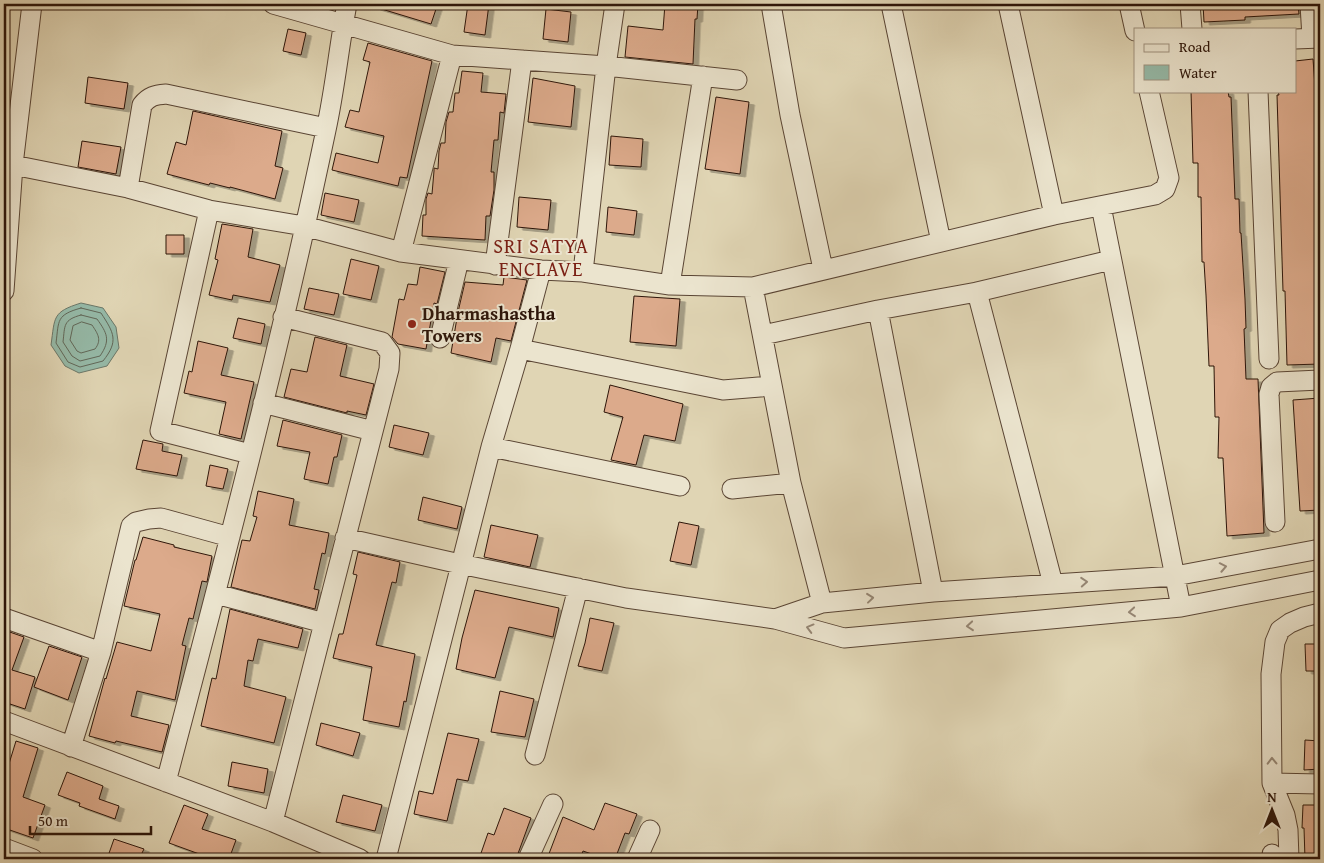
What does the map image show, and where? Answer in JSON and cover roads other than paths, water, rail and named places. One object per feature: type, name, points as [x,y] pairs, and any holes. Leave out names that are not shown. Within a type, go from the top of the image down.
[{"type":"street","points":[[4,292],[14,165],[11,116],[32,4]]},
{"type":"street","points":[[273,4],[452,55],[606,66],[737,80]]},
{"type":"street","points":[[166,782],[216,594],[283,318],[326,128],[348,4]]},
{"type":"street","points":[[583,272],[606,66],[615,4]]},
{"type":"street","points":[[770,4],[790,115],[823,269]]},
{"type":"street","points":[[891,4],[941,242]]},
{"type":"street","points":[[1008,4],[1054,215]]},
{"type":"street","points":[[1129,4],[1134,28]]},
{"type":"street","points":[[1190,4],[1192,28]]},
{"type":"street","points":[[1309,38],[1310,4]]},
{"type":"street","points":[[401,252],[452,55]]},
{"type":"street","points":[[496,265],[522,60]]},
{"type":"street","points":[[670,285],[703,76]]},
{"type":"street","points":[[14,165],[128,188],[209,210],[304,226],[401,252],[541,270],[583,272],[670,285],[753,286],[1054,215],[1154,195],[1165,189],[1169,178],[1149,92]]},
{"type":"street","points":[[1258,92],[1269,359]]},
{"type":"street","points":[[128,188],[142,105],[147,98],[156,95],[166,94],[326,128]]},
{"type":"street","points":[[1101,206],[1181,608]]},
{"type":"street","points":[[209,210],[160,431],[250,454]]},
{"type":"street","points":[[440,338],[459,260]]},
{"type":"street","points":[[763,336],[878,310],[977,292],[1111,260]]},
{"type":"street","points":[[386,859],[490,447],[520,350],[541,270]]},
{"type":"street","points":[[753,286],[790,484],[822,603]]},
{"type":"street","points":[[977,292],[1053,584]]},
{"type":"street","points":[[878,310],[933,592]]},
{"type":"street","points":[[273,822],[389,369],[390,353],[382,342],[283,318]]},
{"type":"street","points":[[520,350],[723,390],[772,386]]},
{"type":"street","points":[[1274,522],[1269,394],[1271,387],[1277,382],[1320,380]]},
{"type":"street","points":[[263,403],[373,431]]},
{"type":"street","points":[[490,447],[680,486]]},
{"type":"street","points":[[732,489],[790,484]]},
{"type":"street","points":[[71,747],[101,652],[132,526],[136,522],[161,518],[230,537]]},
{"type":"street","points":[[345,538],[626,598],[775,619],[844,638],[1181,608],[1320,580]]},
{"type":"street","points":[[775,619],[822,603],[933,592],[1175,576],[1320,548]]},
{"type":"street","points":[[535,755],[578,588]]},
{"type":"street","points":[[216,594],[324,622]]},
{"type":"street","points":[[1278,857],[1288,830],[1285,815],[1272,783],[1272,674],[1275,642],[1280,630],[1290,623],[1320,613]]},
{"type":"street","points":[[4,618],[101,652]]},
{"type":"street","points":[[4,721],[273,822],[359,859]]},
{"type":"street","points":[[1272,783],[1320,784]]},
{"type":"street","points":[[528,859],[553,804]]},
{"type":"street","points":[[637,859],[650,830]]},
{"type":"street","points":[[4,848],[33,859]]},
{"type":"water","points":[[81,303],[103,308],[116,327],[119,348],[107,366],[79,373],[65,366],[51,345],[53,328],[57,317],[65,309]]},
{"type":"place","name":"Dharmashastha Towers","points":[[412,324]]},
{"type":"district","name":"SRI SATYA ENCLAVE","points":[[541,258]]}]
